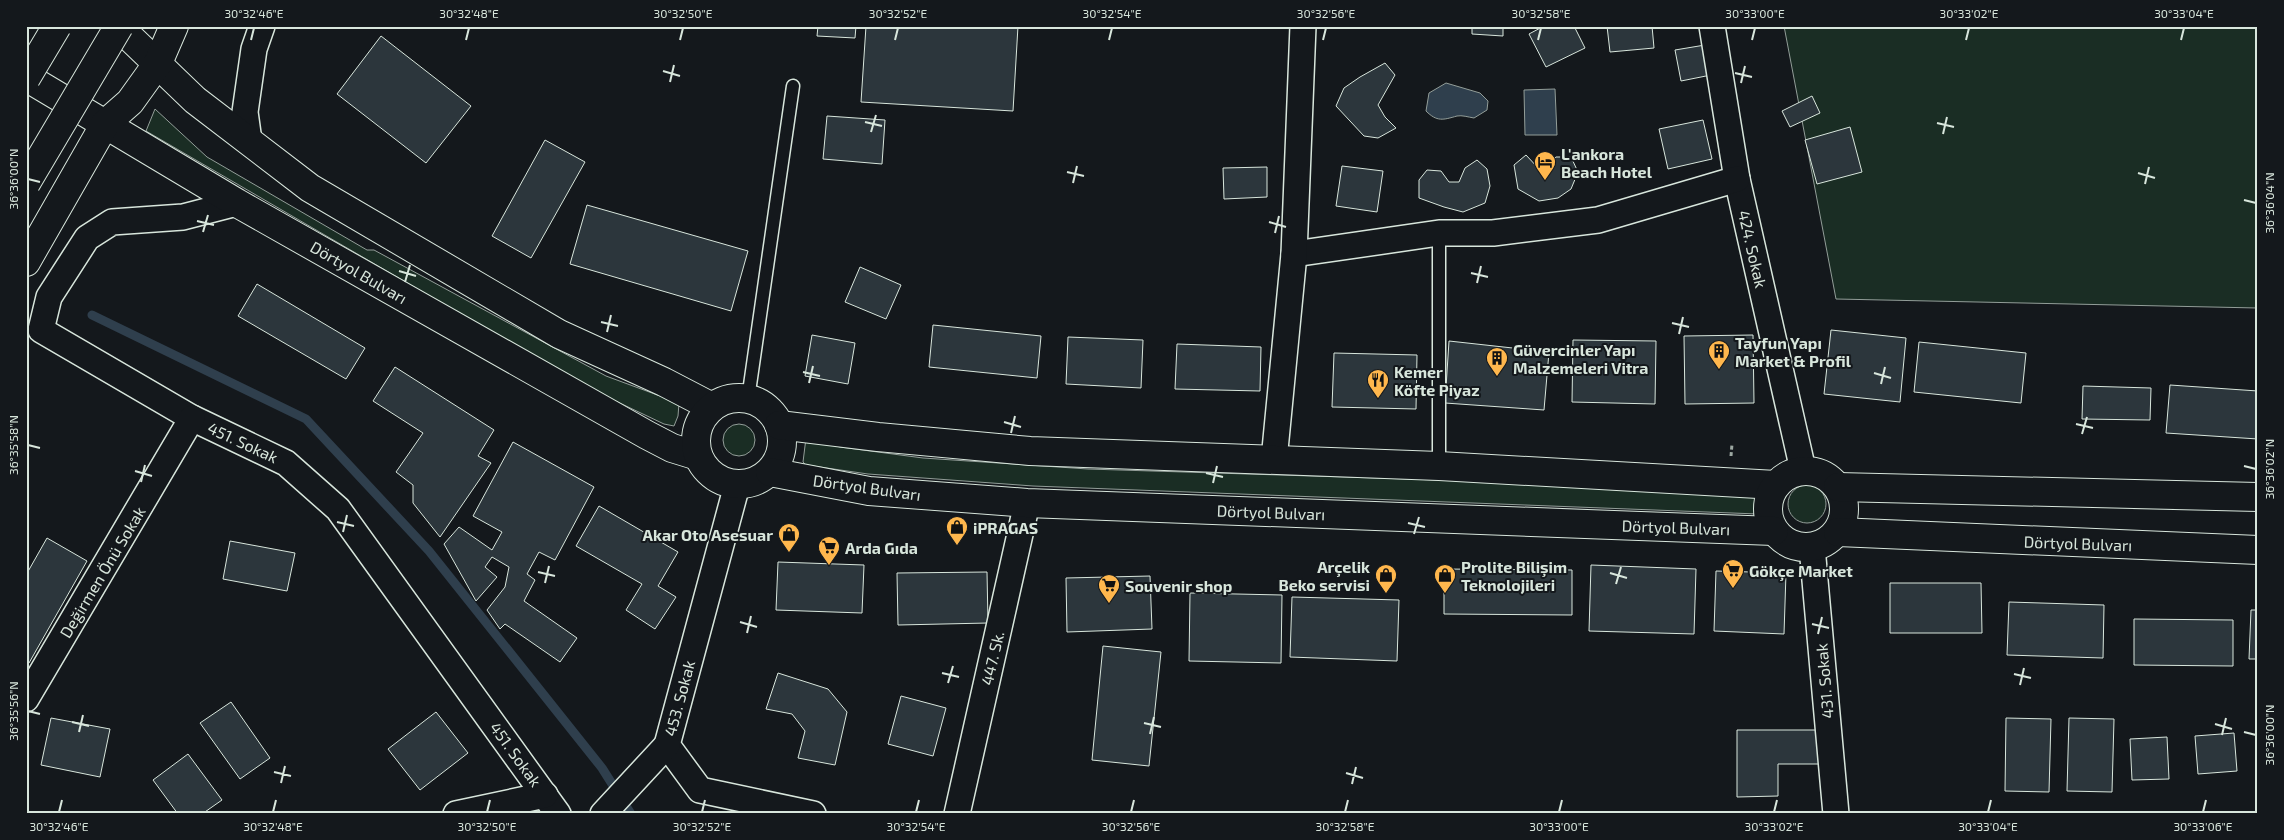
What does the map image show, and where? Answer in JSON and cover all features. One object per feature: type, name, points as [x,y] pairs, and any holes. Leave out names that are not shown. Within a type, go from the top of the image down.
[{"type":"main road","points":[[26,77],[57,26]]},
{"type":"main road","points":[[26,183],[119,26],[195,100],[310,188],[560,334],[664,382],[712,407]]},
{"type":"main road","points":[[26,262],[105,124],[130,102],[158,63],[174,26]]},
{"type":"main road","name":"Dörtyol Bulvarı","points":[[26,77],[236,203],[647,435],[672,448],[698,456]]},
{"type":"main road","points":[[729,399],[748,399],[767,408],[779,425],[782,450],[770,472],[755,482],[736,485],[713,476],[698,456],[697,429],[712,407],[729,399]]},
{"type":"main road","points":[[779,425],[878,437],[1030,451],[1439,466],[1776,485],[1802,470],[1822,474],[1838,487],[1845,510],[1838,532],[1812,547],[1791,545],[1774,531],[1767,507],[1776,485]]},
{"type":"main road","name":"Dörtyol Bulvarı","points":[[770,472],[869,490],[1027,503],[1774,531]]},
{"type":"main road","points":[[1838,487],[2258,497]]},
{"type":"main road","name":"Dörtyol Bulvarı","points":[[1838,532],[2258,550]]},
{"type":"street","points":[[249,141],[245,112],[254,49],[262,26]]},
{"type":"street","points":[[1274,460],[1294,254],[1303,26]]},
{"type":"street","name":"424. Sokak","points":[[1712,26],[1737,179],[1802,470]]},
{"type":"street","points":[[1294,254],[1439,233],[1493,233],[1598,220],[1737,179]]},
{"type":"street","name":"451. Sokak","points":[[236,203],[183,217],[112,222],[87,238],[49,297],[40,330],[192,418],[286,463],[338,509],[551,804]]},
{"type":"street","name":"Değirmen Önü Sokak","points":[[26,699],[192,418]]},
{"type":"street","name":"453. Sokak","points":[[736,485],[667,745],[700,790],[813,814]]},
{"type":"street","name":"447. Sk.","points":[[957,814],[1027,503]]},
{"type":"street","name":"431. Sokak","points":[[1812,547],[1836,814]]},
{"type":"street","points":[[605,812],[667,745]]},
{"type":"street","points":[[456,814],[551,804]]},
{"type":"lane","points":[[748,399],[793,86]]},
{"type":"lane","points":[[1439,233],[1439,466]]},
{"type":"green space","points":[[1784,26],[2258,26],[2258,308],[1836,299]]},
{"type":"green space","points":[[155,109],[207,157],[367,250],[374,250],[606,376],[679,403],[678,416],[674,426],[664,424],[586,387],[146,131]]},
{"type":"green space","points":[[739,424],[750,429],[755,440],[750,451],[739,456],[728,451],[723,440],[728,429]]},
{"type":"green space","points":[[806,438],[840,447],[923,458],[1088,469],[1758,490],[1758,514],[1033,486],[868,474],[806,465],[803,462]]},
{"type":"green space","points":[[1807,485],[1821,490],[1826,504],[1821,518],[1807,523],[1793,518],[1788,504],[1793,490]]},
{"type":"water","points":[[1446,83],[1480,93],[1488,101],[1487,110],[1474,118],[1459,116],[1440,119],[1434,117],[1426,111],[1429,93]]},
{"type":"water","points":[[1555,89],[1557,135],[1525,135],[1524,90]]},
{"type":"building","points":[[818,26],[856,26],[855,38],[817,36]]},
{"type":"building","points":[[866,26],[1018,26],[1013,111],[861,102]]},
{"type":"building","points":[[1472,26],[1503,26],[1503,36],[1472,34]]},
{"type":"building","points":[[1544,26],[1574,26],[1585,48],[1546,67],[1529,34]]},
{"type":"building","points":[[1607,26],[1652,26],[1654,48],[1610,52]]},
{"type":"building","points":[[381,36],[471,106],[426,163],[337,94]]},
{"type":"building","points":[[1705,45],[1711,75],[1681,81],[1675,50]]},
{"type":"building","points":[[1385,63],[1395,75],[1378,105],[1385,117],[1396,128],[1378,138],[1364,136],[1336,106],[1344,88]]},
{"type":"building","points":[[1812,96],[1820,113],[1790,127],[1782,111]]},
{"type":"building","points":[[827,116],[885,120],[882,164],[823,159]]},
{"type":"building","points":[[1703,120],[1712,159],[1668,169],[1659,129]]},
{"type":"building","points":[[1850,127],[1862,172],[1817,184],[1805,140]]},
{"type":"building","points":[[545,140],[585,162],[531,258],[492,236]]},
{"type":"building","points":[[1526,155],[1540,170],[1556,157],[1571,157],[1578,172],[1571,189],[1558,198],[1539,201],[1518,189],[1514,165]]},
{"type":"building","points":[[1477,160],[1487,169],[1490,186],[1485,203],[1463,212],[1419,198],[1419,180],[1427,170],[1441,171],[1449,182],[1459,182],[1465,168]]},
{"type":"building","points":[[1342,166],[1383,171],[1377,212],[1336,206]]},
{"type":"building","points":[[1267,167],[1267,197],[1224,199],[1223,168]]},
{"type":"building","points":[[587,205],[748,251],[731,311],[570,264]]},
{"type":"building","points":[[860,267],[901,285],[886,319],[845,302]]},
{"type":"building","points":[[257,284],[365,348],[346,379],[238,316]]},
{"type":"building","points":[[933,325],[1041,336],[1037,378],[929,367]]},
{"type":"building","points":[[1831,330],[1906,338],[1900,402],[1824,394]]},
{"type":"building","points":[[812,335],[855,343],[848,384],[805,376]]},
{"type":"building","name":"Tayfun Yapı Market & Profil","points":[[1753,335],[1754,403],[1685,404],[1684,336]]},
{"type":"building","points":[[1068,337],[1143,340],[1141,388],[1066,384]]},
{"type":"building","points":[[1573,340],[1656,341],[1655,404],[1572,402]]},
{"type":"building","name":"Güvercinler Yapı Malzemeleri Vitra","points":[[1449,341],[1549,352],[1544,410],[1445,403]]},
{"type":"building","points":[[1919,342],[2026,353],[2021,403],[1914,392]]},
{"type":"building","points":[[1177,344],[1261,347],[1260,391],[1175,389]]},
{"type":"building","points":[[1334,353],[1417,355],[1416,409],[1332,407]]},
{"type":"building","points":[[395,367],[494,430],[478,456],[491,463],[440,537],[413,503],[413,485],[396,472],[423,433],[373,401]]},
{"type":"building","points":[[2170,385],[2258,391],[2258,439],[2166,433]]},
{"type":"building","points":[[2083,386],[2151,388],[2150,420],[2082,419]]},
{"type":"building","points":[[513,442],[594,487],[555,560],[539,552],[527,574],[535,580],[524,601],[577,638],[560,662],[505,624],[500,629],[487,610],[505,587],[509,567],[492,557],[485,567],[497,577],[476,601],[444,544],[459,527],[492,550],[502,532],[473,516]]},
{"type":"building","points":[[599,506],[678,552],[658,586],[676,597],[655,629],[626,610],[642,584],[576,546]]},
{"type":"building","points":[[47,538],[87,561],[29,663],[26,661],[26,575]]},
{"type":"building","points":[[230,541],[295,553],[287,591],[223,579]]},
{"type":"building","points":[[778,562],[864,565],[862,613],[776,610]]},
{"type":"building","points":[[1591,565],[1696,569],[1694,634],[1589,631]]},
{"type":"building","points":[[1444,569],[1572,570],[1572,615],[1444,614]]},
{"type":"building","points":[[1716,571],[1786,573],[1784,634],[1714,631]]},
{"type":"building","points":[[987,572],[988,623],[898,625],[897,573]]},
{"type":"building","name":"Souvenir shop","points":[[1150,576],[1152,629],[1067,632],[1066,578]]},
{"type":"building","points":[[1890,583],[1981,583],[1982,633],[1890,633]]},
{"type":"building","points":[[1190,593],[1282,595],[1281,663],[1189,661]]},
{"type":"building","points":[[1292,597],[1399,600],[1397,661],[1290,657]]},
{"type":"building","points":[[2009,602],[2104,605],[2103,658],[2007,655]]},
{"type":"building","points":[[2251,610],[2258,610],[2258,659],[2249,659]]},
{"type":"building","points":[[2134,619],[2233,620],[2233,666],[2134,665]]},
{"type":"building","points":[[1103,646],[1161,652],[1149,766],[1092,760]]},
{"type":"building","points":[[778,673],[828,689],[847,712],[835,765],[798,758],[805,731],[792,714],[766,709]]},
{"type":"building","points":[[901,696],[946,708],[933,756],[888,744]]},
{"type":"building","points":[[231,702],[270,758],[240,779],[200,723]]},
{"type":"building","points":[[436,712],[468,753],[420,790],[388,749]]},
{"type":"building","points":[[51,718],[110,729],[100,777],[41,765]]},
{"type":"building","points":[[2006,718],[2051,719],[2049,792],[2005,791]]},
{"type":"building","points":[[2069,718],[2114,719],[2112,792],[2067,791]]},
{"type":"building","points":[[1737,730],[1819,730],[1820,764],[1778,764],[1778,796],[1737,797]]},
{"type":"building","points":[[2234,733],[2237,771],[2198,774],[2195,736]]},
{"type":"building","points":[[2167,737],[2169,779],[2132,780],[2130,739]]},
{"type":"building","points":[[188,754],[222,800],[202,814],[178,814],[153,780]]},
{"type":"waterway","points":[[92,315],[306,419],[429,551],[602,768],[631,814]]},
{"type":"place","name":"L'ankora Beach Hotel","points":[[1545,181]]},
{"type":"place","name":"Tayfun Yapı Market & Profil","points":[[1719,370]]},
{"type":"place","name":"Güvercinler Yapı Malzemeleri Vitra","points":[[1497,377]]},
{"type":"place","name":"Kemer Köfte Piyaz","points":[[1378,399]]},
{"type":"place","name":"iPRAGAS","points":[[957,546]]},
{"type":"place","name":"Akar Oto Asesuar","points":[[789,553]]},
{"type":"place","name":"Arda Gıda","points":[[829,566]]},
{"type":"place","name":"Gökçe Market","points":[[1733,589]]},
{"type":"place","name":"Arçelik Beko servisi","points":[[1386,594]]},
{"type":"place","name":"Prolite Bilişim Teknolojileri","points":[[1445,594]]},
{"type":"place","name":"Souvenir shop","points":[[1109,604]]}]
